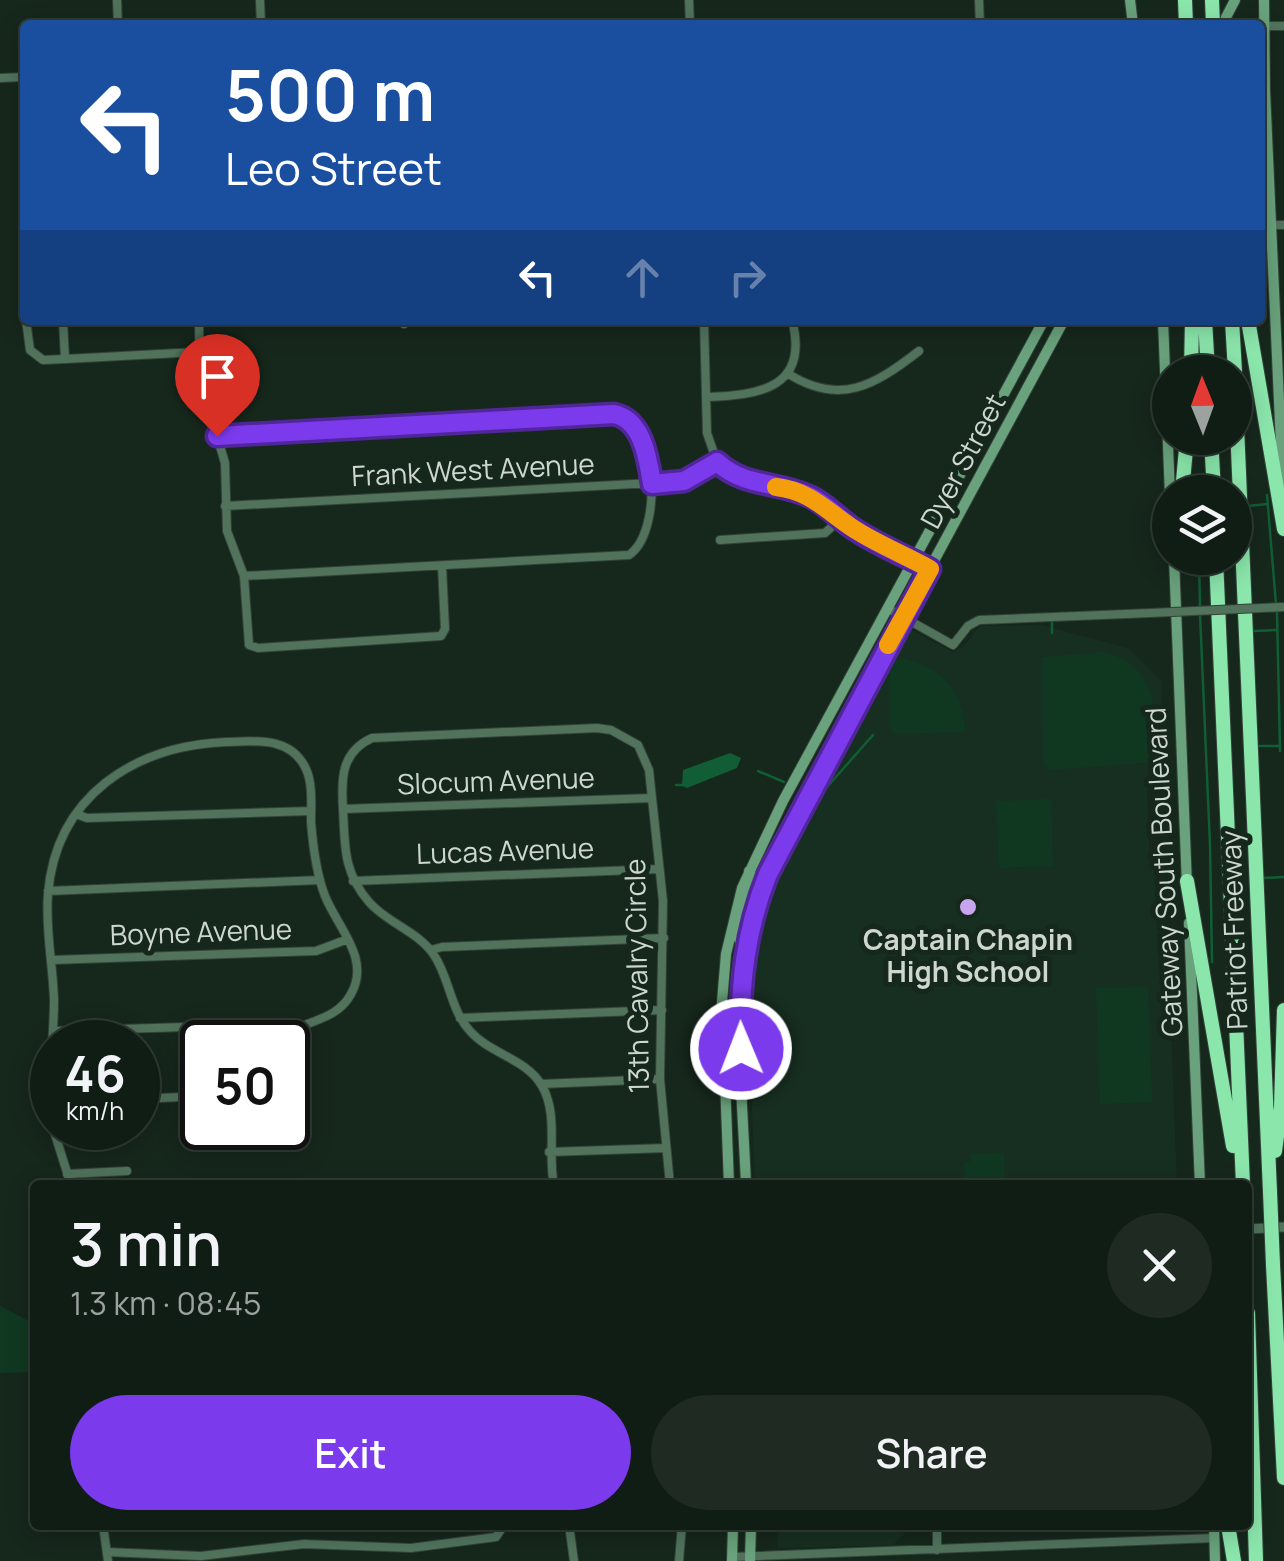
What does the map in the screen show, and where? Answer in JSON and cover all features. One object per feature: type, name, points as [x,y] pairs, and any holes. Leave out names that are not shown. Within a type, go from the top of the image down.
[{"type":"highway","points":[[1191,355],[1192,325]]},
{"type":"highway","points":[[1204,325],[1207,355]]},
{"type":"highway","points":[[1232,325],[1234,355]]},
{"type":"highway","points":[[1249,325],[1284,529]]},
{"type":"highway","name":"Patriot Freeway","points":[[1238,455],[1284,1478]]},
{"type":"highway","name":"Patriot Freeway","points":[[1217,575],[1243,1180]]},
{"type":"highway","points":[[1187,881],[1235,1163],[1241,1180]]},
{"type":"highway","points":[[1270,1192],[1281,1107],[1284,1010]]},
{"type":"highway","points":[[1252,1436],[1256,1561]]},
{"type":"highway","points":[[1229,1530],[1234,1561]]},
{"type":"main road","points":[[1265,80],[1278,225],[1284,516]]},
{"type":"main road","name":"Dyer Street","points":[[729,1180],[723,978],[730,930],[749,870],[1041,325]]},
{"type":"main road","name":"Dyer Street","points":[[746,1180],[740,1015],[745,950],[771,864],[1061,325]]},
{"type":"main road","points":[[1163,325],[1169,475]]},
{"type":"main road","name":"Gateway South Boulevard","points":[[1175,575],[1200,1180]]},
{"type":"main road","points":[[850,680],[866,687]]},
{"type":"main road","points":[[745,950],[738,937],[754,879],[749,870]]},
{"type":"main road","points":[[732,1559],[733,1530]]},
{"type":"main road","points":[[750,1559],[751,1530]]},
{"type":"main road","points":[[1214,1530],[1215,1561]]},
{"type":"street","points":[[24,325],[32,353],[43,360],[197,352]]},
{"type":"street","points":[[63,325],[65,359]]},
{"type":"street","points":[[198,325],[200,402],[225,463],[228,532],[244,576],[249,645],[258,648],[441,636],[442,566]]},
{"type":"street","points":[[704,325],[708,444],[717,462],[751,482],[799,491],[827,506],[856,530],[930,569]]},
{"type":"street","points":[[706,397],[756,394],[772,386],[786,373],[796,345],[793,325]]},
{"type":"street","points":[[786,373],[824,389],[861,388],[888,376],[919,350]]},
{"type":"street","points":[[217,436],[614,414],[634,424],[652,484],[645,530],[638,548],[629,555],[244,576]]},
{"type":"street","name":"Frank West Avenue","points":[[226,506],[652,484],[684,481],[717,462]]},
{"type":"street","points":[[720,540],[825,533],[840,519]]},
{"type":"street","points":[[887,608],[953,645],[968,626],[979,620],[1284,607]]},
{"type":"street","name":"13th Cavalry Circle","points":[[353,881],[345,860],[340,783],[344,765],[358,747],[372,738],[597,728],[626,736],[638,745],[645,756],[660,868],[664,938],[660,1079],[669,1180]]},
{"type":"street","points":[[54,1020],[48,891],[55,856],[88,796],[111,777],[149,756],[194,743],[266,740],[288,748],[306,769],[320,880],[356,955],[357,972],[349,998],[333,1014],[310,1022]]},
{"type":"street","name":"Slocum Avenue","points":[[343,809],[652,798]]},
{"type":"street","points":[[76,814],[87,818],[311,810]]},
{"type":"street","name":"Lucas Avenue","points":[[353,881],[660,868]]},
{"type":"street","points":[[48,891],[320,880]]},
{"type":"street","points":[[353,881],[370,905],[430,950],[460,1018],[482,1042],[524,1068],[541,1084],[550,1120],[553,1180]]},
{"type":"street","points":[[430,950],[664,938]]},
{"type":"street","name":"Boyne Avenue","points":[[52,960],[316,951],[348,939]]},
{"type":"street","points":[[460,1018],[662,1010]]},
{"type":"street","points":[[541,1084],[660,1079]]},
{"type":"street","points":[[550,1152],[666,1148]]},
{"type":"street","points":[[60,1150],[69,1180]]},
{"type":"street","points":[[67,1174],[127,1172]]},
{"type":"street","points":[[1252,1229],[1284,1227]]},
{"type":"street","points":[[105,1530],[108,1557],[200,1556],[282,1545],[411,1548],[496,1537],[501,1530]]},
{"type":"street","points":[[570,1530],[574,1561]]},
{"type":"street","points":[[679,1561],[682,1530]]},
{"type":"street","points":[[937,1530],[937,1550]]},
{"type":"street","points":[[732,1559],[1214,1538]]},
{"type":"shaded area","name":"Captain Chapin High School","points":[[1041,625],[1128,648],[1162,682],[1159,788],[1147,790],[1150,866],[1165,867],[1177,1180],[755,1180],[748,1011],[752,953],[764,911],[771,903],[768,897],[809,807],[907,627],[952,652],[963,647],[980,626]]},
{"type":"shaded area","points":[[1104,652],[1123,659],[1145,681],[1154,710],[1156,762],[1051,770],[1043,763],[1042,657]]},
{"type":"shaded area","points":[[904,659],[929,668],[948,684],[960,705],[965,732],[895,734],[890,729],[890,660]]},
{"type":"shaded area","points":[[730,753],[741,758],[737,768],[687,788],[682,786],[683,770]]},
{"type":"shaded area","points":[[1051,799],[1053,866],[999,868],[996,801]]},
{"type":"shaded area","points":[[1148,987],[1152,1102],[1100,1104],[1096,988]]},
{"type":"shaded area","points":[[1004,1153],[1005,1180],[965,1180],[964,1162],[971,1162],[971,1154]]},
{"type":"shaded area","points":[[0,1306],[30,1321],[30,1372],[0,1373]]},
{"type":"shaded area","points":[[778,1530],[908,1530],[893,1545],[778,1548]]},
{"type":"waterway","points":[[1267,495],[1276,604]]},
{"type":"waterway","points":[[1252,506],[1268,504]]},
{"type":"waterway","points":[[1199,575],[1200,606]]},
{"type":"waterway","points":[[1277,612],[1280,751]]},
{"type":"waterway","points":[[1200,614],[1212,962]]},
{"type":"waterway","points":[[1052,620],[1052,633]]},
{"type":"waterway","points":[[1254,631],[1276,630]]},
{"type":"waterway","points":[[812,798],[820,795],[873,735]]},
{"type":"waterway","points":[[1257,746],[1279,746]]},
{"type":"waterway","points":[[758,771],[784,782]]},
{"type":"waterway","points":[[676,785],[682,785]]},
{"type":"waterway","points":[[1263,878],[1284,877]]},
{"type":"slow traffic","points":[[776,487],[815,498],[856,530],[930,569],[888,645]]},
{"type":"place","name":"Captain Chapin High School","points":[[968,907]]},
{"type":"route","points":[[217,436],[614,414],[634,424],[652,484],[684,481],[717,462],[751,482],[815,498],[856,530],[930,569],[768,874],[746,944],[740,988],[741,1049]]}]
